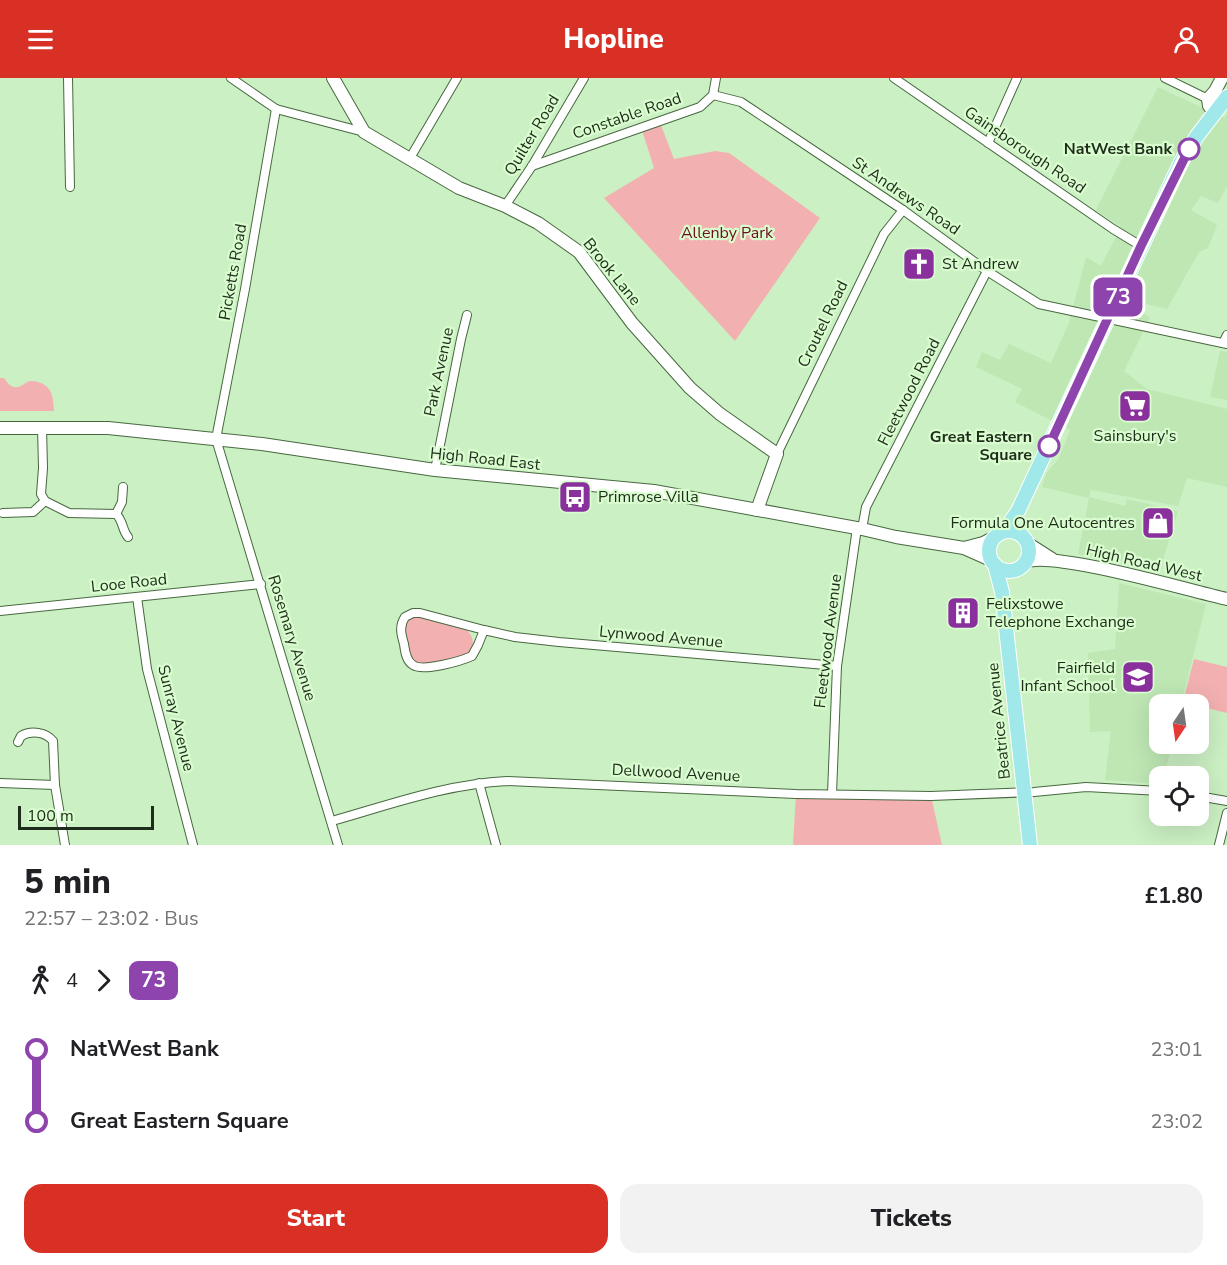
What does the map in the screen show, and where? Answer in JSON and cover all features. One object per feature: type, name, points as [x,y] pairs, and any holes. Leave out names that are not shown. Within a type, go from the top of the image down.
[{"type":"main road","points":[[1020,566],[1004,570],[993,562],[988,550],[1018,511],[1181,162],[1227,98]]},
{"type":"main road","points":[[1002,592],[1009,576],[1029,554],[1018,511]]},
{"type":"main road","points":[[998,535],[1017,532],[1025,540]]},
{"type":"main road","name":"Beatrice Avenue","points":[[993,562],[1002,592],[1030,845]]},
{"type":"street","points":[[68,78],[70,187]]},
{"type":"street","points":[[231,78],[276,109],[364,132]]},
{"type":"street","points":[[333,78],[364,132]]},
{"type":"street","points":[[410,158],[457,78]]},
{"type":"street","name":"Quilter Road","points":[[504,206],[532,166],[584,78]]},
{"type":"street","points":[[713,95],[716,78]]},
{"type":"street","name":"Gainsborough Road","points":[[894,78],[1141,246]]},
{"type":"street","points":[[988,143],[1017,78]]},
{"type":"street","points":[[1165,78],[1208,99]]},
{"type":"street","points":[[1215,112],[1209,106],[1208,99],[1222,78]]},
{"type":"street","name":"Constable Road","points":[[532,166],[700,107],[713,95]]},
{"type":"street","name":"St Andrews Road","points":[[713,95],[741,102],[903,210],[987,271],[1040,304],[1108,319],[1226,340]]},
{"type":"street","name":"Picketts Road","points":[[216,439],[276,109]]},
{"type":"street","name":"Brook Lane","points":[[364,132],[459,188],[538,222],[579,252],[632,323],[681,379],[720,414],[777,454]]},
{"type":"street","name":"Croutel Road","points":[[777,454],[884,234],[903,210]]},
{"type":"street","name":"Fleetwood Road","points":[[860,528],[866,507],[987,271]]},
{"type":"street","name":"Park Avenue","points":[[435,470],[460,339],[467,315]]},
{"type":"street","name":"High Road East","points":[[0,428],[108,428],[216,439],[435,470],[654,491],[964,548],[993,562]]},
{"type":"street","points":[[42,428],[41,494],[45,501],[69,513],[116,514],[120,517],[128,537]]},
{"type":"street","name":"Rosemary Avenue","points":[[216,439],[338,845]]},
{"type":"street","points":[[757,510],[777,454]]},
{"type":"street","points":[[116,514],[122,502],[123,488]]},
{"type":"street","points":[[3,513],[33,512],[45,501]]},
{"type":"street","name":"Fleetwood Avenue","points":[[832,794],[837,666],[860,528]]},
{"type":"street","name":"High Road East","points":[[964,548],[983,543],[998,535]]},
{"type":"street","name":"High Road West","points":[[1025,540],[1053,560]]},
{"type":"street","name":"High Road West","points":[[1020,566],[1033,560],[1053,560],[1227,599]]},
{"type":"street","name":"Looe Road","points":[[0,611],[261,584]]},
{"type":"street","name":"Sunray Avenue","points":[[137,597],[147,669],[193,845]]},
{"type":"street","name":"Lynwood Avenue","points":[[484,630],[472,656],[425,668],[415,667],[410,663],[401,630],[405,617],[416,613],[515,637],[837,666]]},
{"type":"street","points":[[18,742],[21,736],[30,732],[52,738],[55,785],[65,845]]},
{"type":"street","name":"Dellwood Avenue","points":[[332,821],[442,790],[479,783],[528,781],[930,796],[1024,793],[1086,787],[1149,790]]},
{"type":"street","points":[[0,783],[55,785]]},
{"type":"street","points":[[479,783],[496,845]]},
{"type":"street","points":[[1209,798],[1227,801]]},
{"type":"street","points":[[1219,845],[1227,813]]},
{"type":"shaded area","points":[[1158,87],[1224,118],[1227,115],[1227,186],[1218,203],[1201,196],[1191,210],[1217,225],[1208,248],[1199,252],[1167,309],[1146,304],[1144,313],[1150,318],[1124,371],[1147,389],[1227,409],[1227,487],[1187,478],[1178,506],[1091,490],[1089,497],[1125,506],[1127,499],[1178,511],[1159,572],[1114,559],[1078,554],[1089,498],[1042,487],[1046,474],[1059,458],[1070,430],[1015,402],[1022,389],[976,367],[982,352],[1000,360],[1009,344],[1051,363],[1069,323],[1086,257],[1101,266],[1121,227],[1096,210]]},
{"type":"shaded area","points":[[1220,351],[1227,352],[1227,400],[1210,397]]},
{"type":"shaded area","name":"Fairfield Infant School","points":[[1119,583],[1206,604],[1184,694],[1149,694],[1149,754],[1170,754],[1167,766],[1149,766],[1149,783],[1105,780],[1111,731],[1090,732],[1088,653],[1115,649]]},
{"type":"green space","name":"Allenby Park","points":[[659,120],[674,159],[715,151],[729,153],[820,218],[735,341],[604,198],[654,168],[641,127]]},
{"type":"green space","points":[[0,378],[4,378],[9,385],[14,387],[32,381],[45,385],[52,394],[54,411],[0,411]]},
{"type":"green space","points":[[415,615],[465,628],[473,640],[469,654],[424,665],[410,658],[404,631],[407,620]]},
{"type":"green space","points":[[1194,659],[1227,667],[1227,713],[1209,708],[1209,694],[1185,694]]},
{"type":"green space","points":[[796,794],[931,796],[942,845],[793,845]]},
{"type":"bus line","name":"73","points":[[1049,446],[1141,246],[1189,149]]},
{"type":"place","name":"NatWest Bank","points":[[1189,149]]},
{"type":"place","name":"St Andrew","points":[[919,264]]},
{"type":"place","name":"Sainsbury's","points":[[1135,406]]},
{"type":"place","name":"Great Eastern Square","points":[[1049,446]]},
{"type":"place","name":"Primrose Villa","points":[[575,497]]},
{"type":"place","name":"Formula One Autocentres","points":[[1158,523]]},
{"type":"place","name":"Felixstowe Telephone Exchange","points":[[963,613]]},
{"type":"place","name":"Fairfield Infant School","points":[[1138,677]]}]
